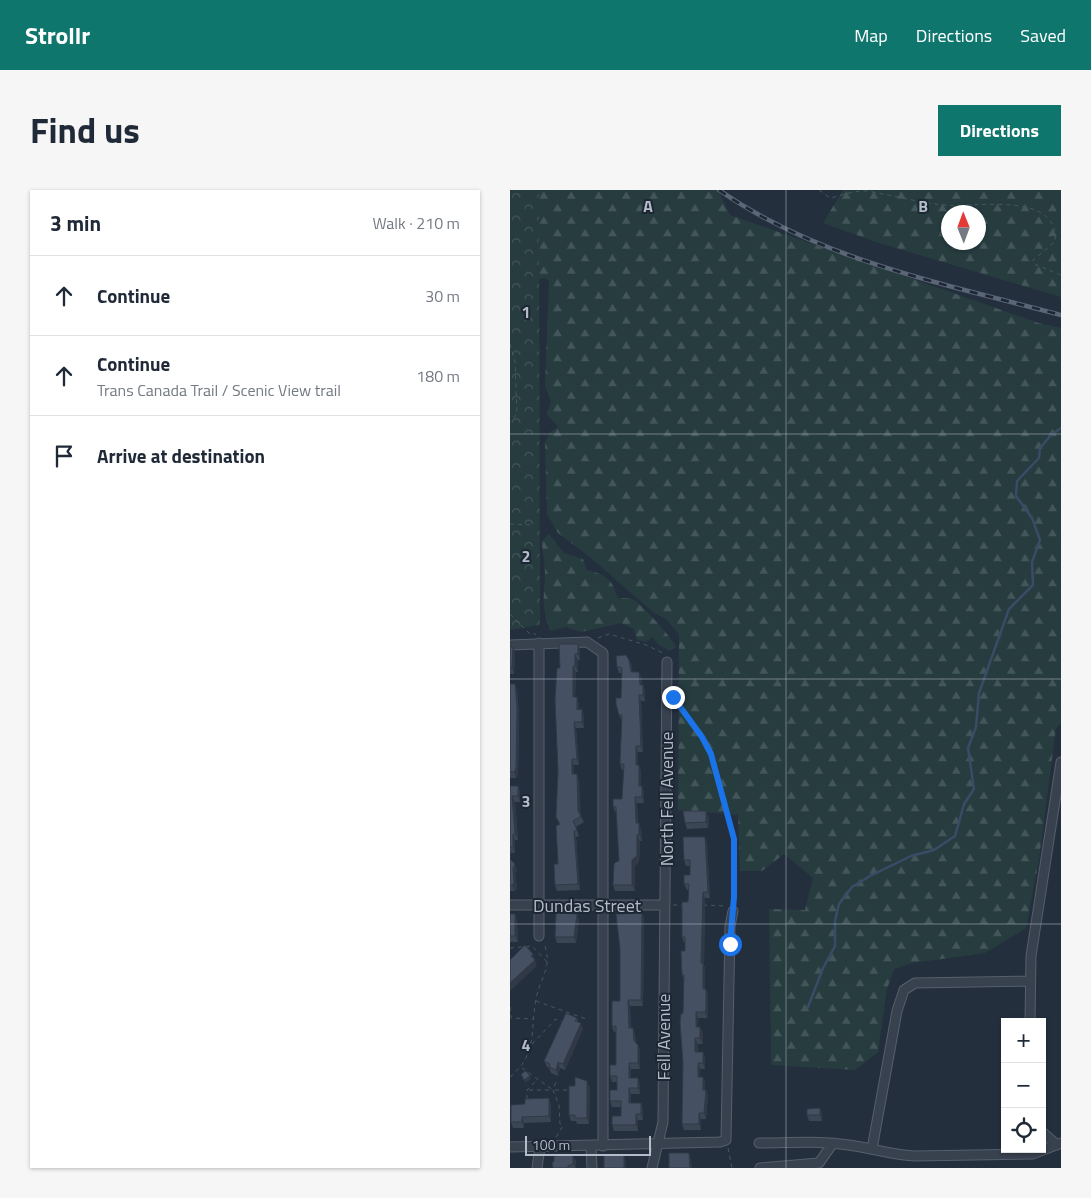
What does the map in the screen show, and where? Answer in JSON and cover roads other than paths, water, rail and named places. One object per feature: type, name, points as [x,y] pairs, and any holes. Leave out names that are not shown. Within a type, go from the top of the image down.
[{"type":"street","points":[[510,645],[587,642],[603,653],[604,905],[599,1011],[603,1146]]},
{"type":"street","points":[[539,643],[539,936]]},
{"type":"street","name":"North Fell Avenue","points":[[667,905],[669,660]]},
{"type":"street","points":[[1030,1018],[1030,981],[1038,906],[1061,762]]},
{"type":"street","name":"Dundas Street","points":[[510,905],[667,905]]},
{"type":"street","name":"Fell Avenue","points":[[652,1168],[663,1122],[667,905]]},
{"type":"street","points":[[510,1148],[656,1145],[720,1142],[726,1140],[730,926],[733,911]]},
{"type":"street","points":[[872,1150],[897,1011],[904,990],[915,983],[1030,981]]},
{"type":"street","points":[[759,1143],[833,1143],[898,1156],[1033,1154],[1046,1151],[1059,1144],[1046,1135]]},
{"type":"street","points":[[760,1168],[812,1166],[819,1163],[833,1143]]},
{"type":"street","points":[[591,1146],[592,1168]]},
{"type":"street","points":[[537,1168],[540,1147]]},
{"type":"waterway","points":[[808,1007],[823,968],[835,946],[835,921],[839,904],[852,887],[911,856],[934,850],[955,836],[964,804],[974,789],[968,748],[976,727],[979,693],[1009,609],[1033,585],[1032,562],[1040,540],[1032,518],[1016,496],[1017,481],[1039,458],[1040,448],[1051,435],[1061,428]]},
{"type":"railway","points":[[719,190],[758,214],[798,235],[841,252],[928,280],[1061,315]]}]
